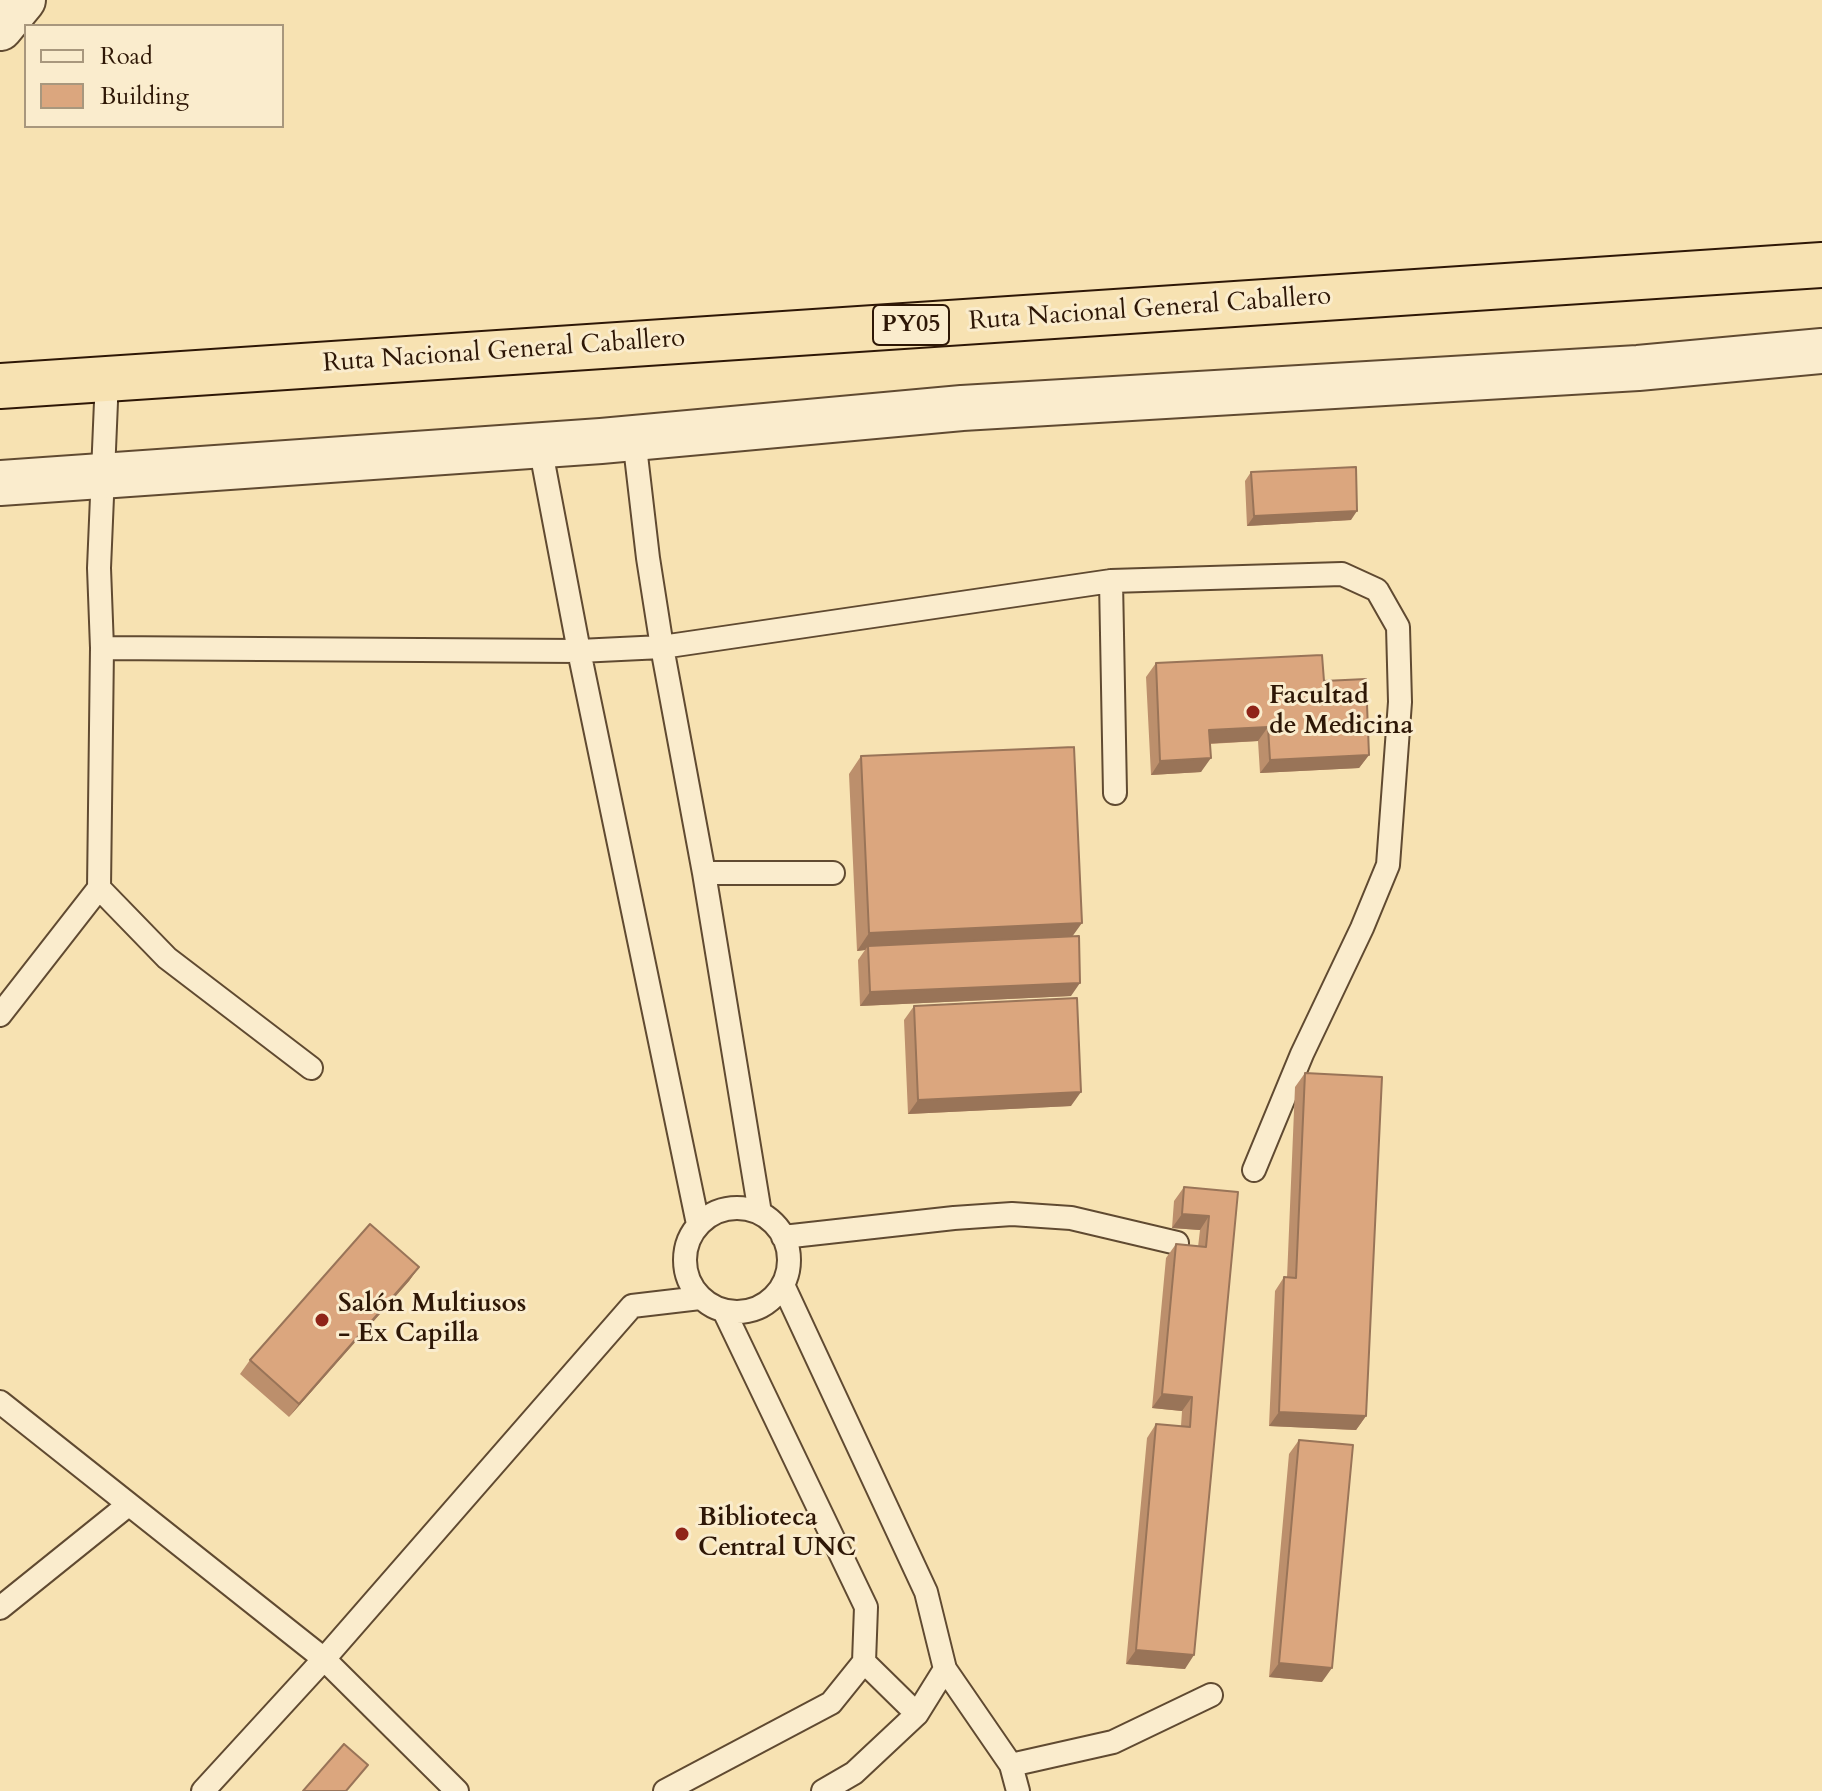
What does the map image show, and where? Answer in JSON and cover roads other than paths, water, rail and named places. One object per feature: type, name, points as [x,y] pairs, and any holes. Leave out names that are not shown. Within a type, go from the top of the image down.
[{"type":"highway","name":"Ruta Nacional General Caballero","points":[[0,386],[1822,265]]},
{"type":"street","points":[[0,28],[23,0]]},
{"type":"street","points":[[0,483],[540,446],[962,408],[1638,368],[1822,351]]},
{"type":"lane","points":[[0,1015],[99,888],[102,648],[99,568],[107,378]]},
{"type":"lane","points":[[634,438],[662,647],[704,873],[760,1213]]},
{"type":"lane","points":[[540,446],[579,651],[698,1224]]},
{"type":"lane","points":[[102,648],[579,651],[662,647],[1111,581],[1342,574],[1377,590],[1398,627],[1400,702],[1388,865],[1362,928],[1302,1054],[1254,1170]]},
{"type":"lane","points":[[1111,581],[1115,793]]},
{"type":"lane","points":[[704,873],[833,873]]},
{"type":"lane","points":[[99,888],[167,958],[311,1068]]},
{"type":"lane","points":[[665,1791],[831,1703],[864,1662],[866,1607],[725,1313],[700,1298],[687,1278],[685,1249],[698,1224],[720,1210],[740,1208],[760,1213],[774,1223],[783,1237],[789,1256],[783,1285],[768,1301],[752,1310],[725,1313]]},
{"type":"lane","points":[[783,1237],[1012,1214],[1071,1218],[1177,1243]]},
{"type":"lane","points":[[783,1285],[926,1592],[945,1669],[1011,1765],[1018,1791]]},
{"type":"lane","points":[[203,1791],[324,1659],[632,1306],[700,1298]]},
{"type":"lane","points":[[0,1402],[324,1659],[457,1791]]},
{"type":"lane","points":[[0,1608],[128,1505]]},
{"type":"lane","points":[[864,1662],[917,1714]]},
{"type":"lane","points":[[823,1791],[854,1773],[917,1714],[945,1669]]},
{"type":"lane","points":[[1011,1765],[1113,1742],[1211,1695]]},
{"type":"place","name":"Facultad de Medicina","points":[[1253,712]]},
{"type":"place","name":"Salón Multiusos - Ex Capilla","points":[[322,1320]]},
{"type":"place","name":"Biblioteca Central UNC","points":[[682,1534]]}]
